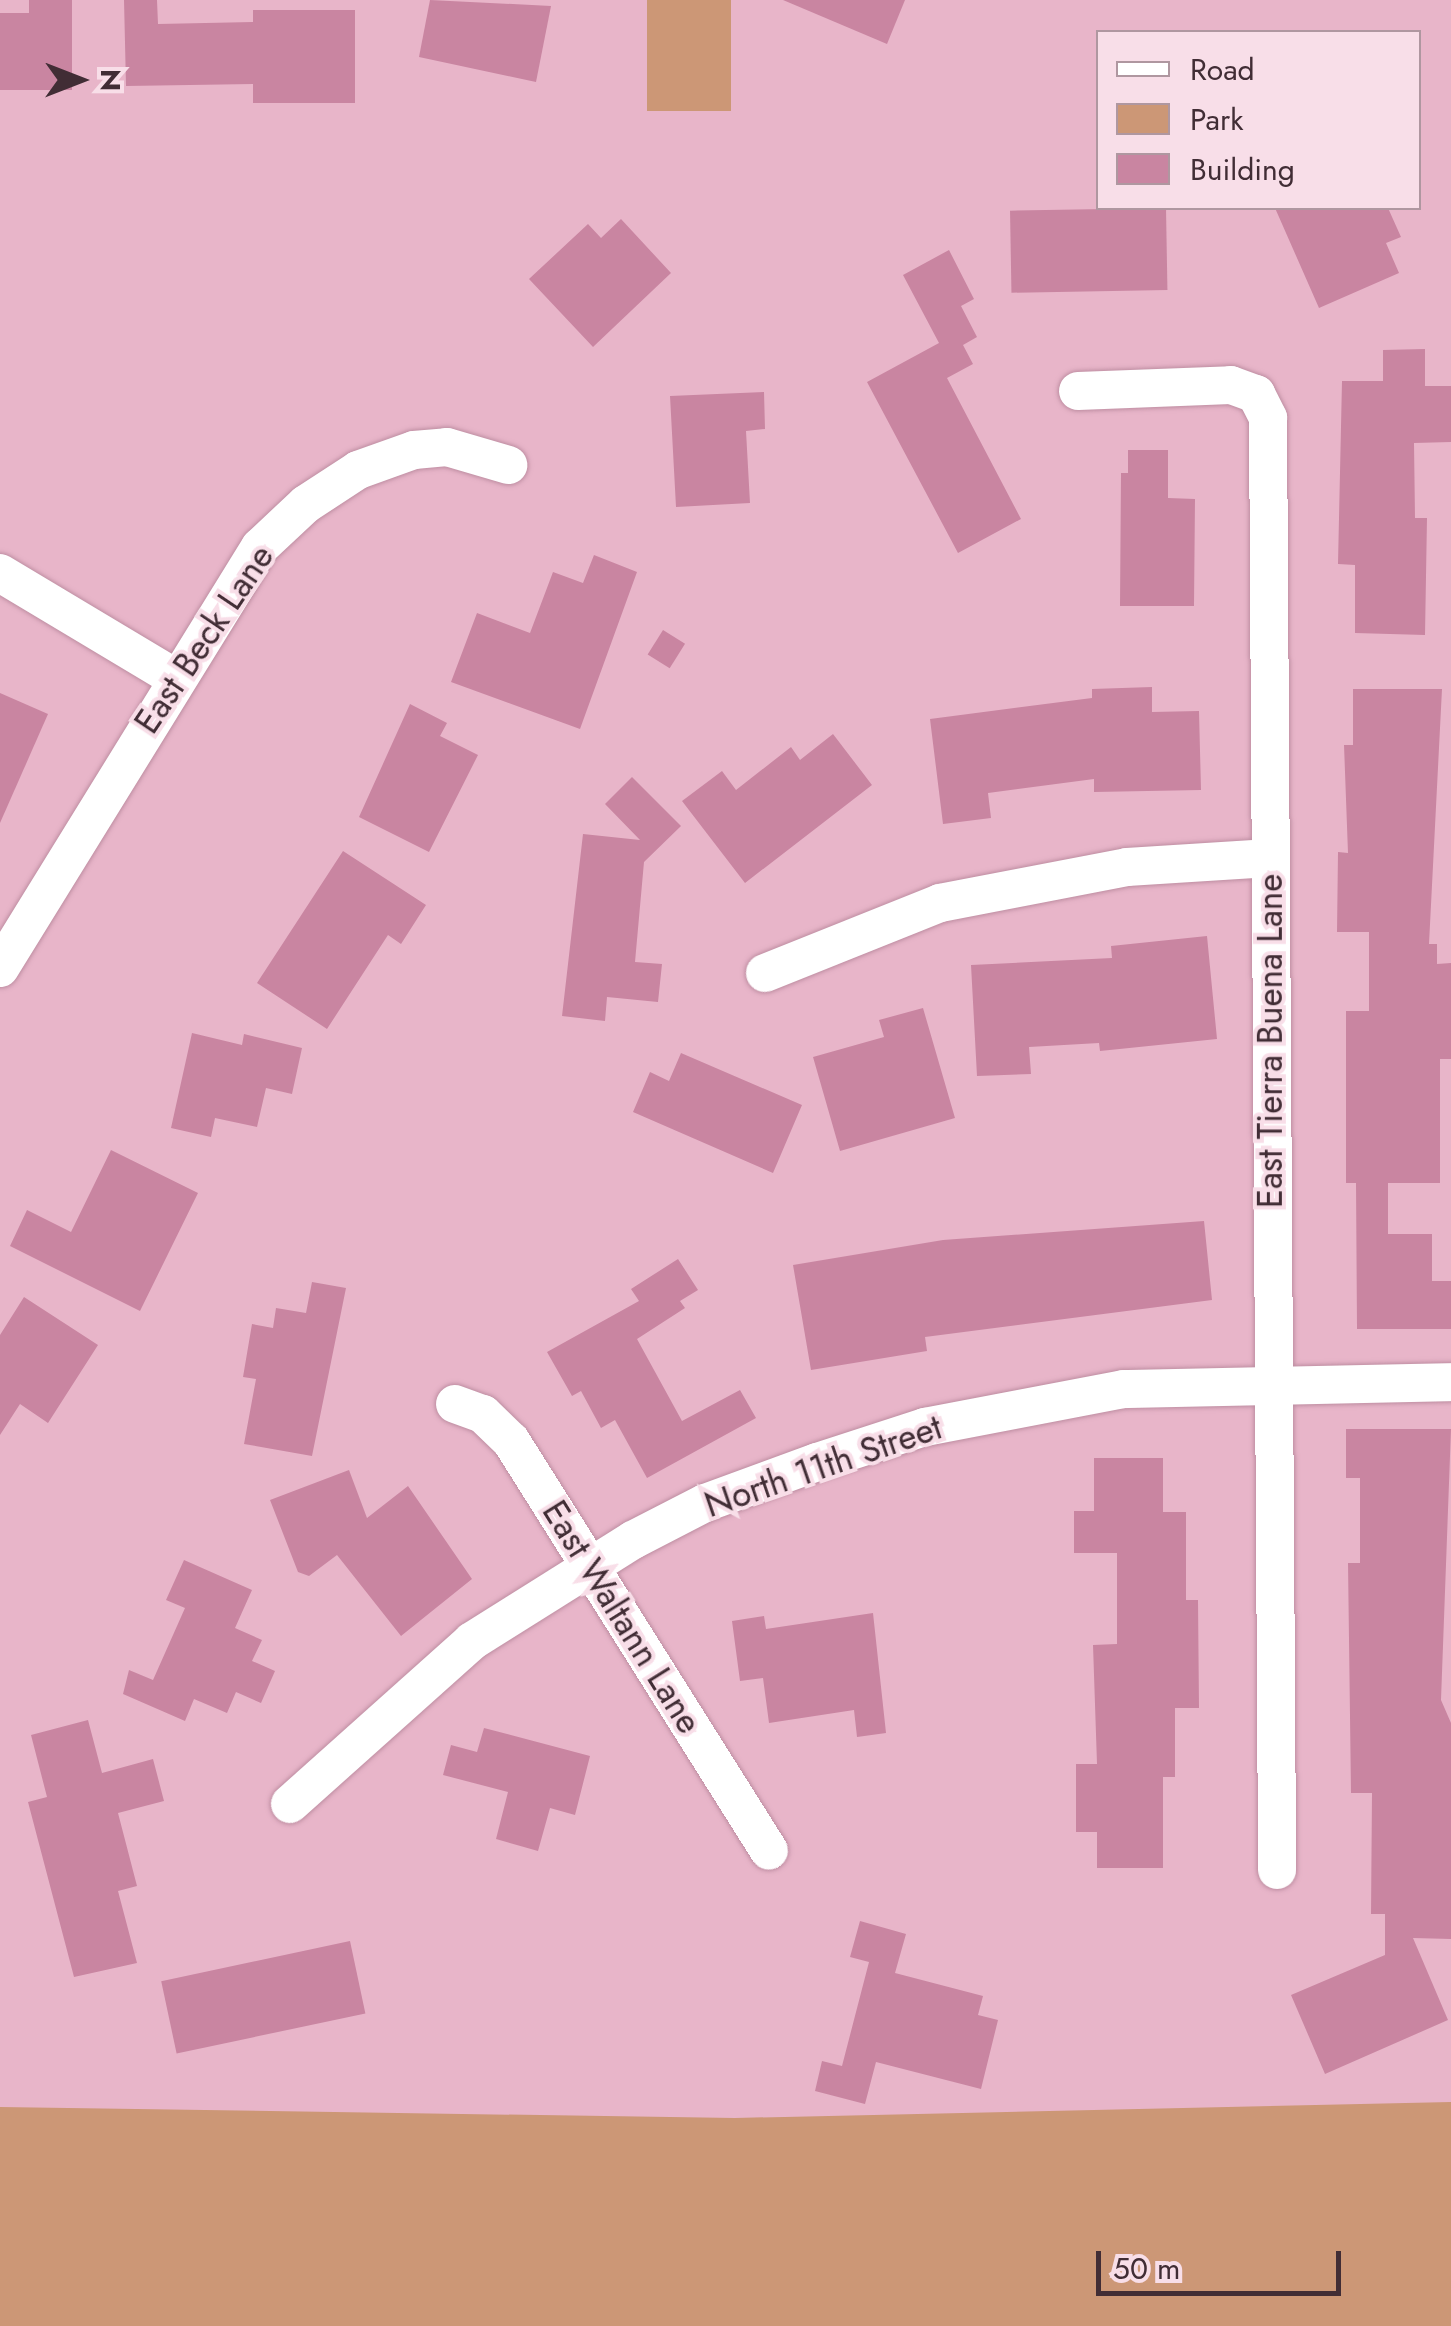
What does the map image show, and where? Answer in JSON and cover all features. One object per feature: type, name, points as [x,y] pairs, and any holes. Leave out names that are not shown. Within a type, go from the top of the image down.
[{"type":"street","name":"East Tierra Buena Lane","points":[[1078,392],[1231,385],[1256,394],[1268,418],[1270,1384],[1277,1870]]},
{"type":"street","name":"East Beck Lane","points":[[0,968],[174,677],[260,547],[306,504],[358,470],[414,450],[447,447],[508,466]]},
{"type":"street","points":[[0,573],[174,677]]},
{"type":"street","points":[[765,973],[940,904],[1127,867],[1270,858]]},
{"type":"street","name":"North 11th Street","points":[[290,1804],[457,1653],[590,1565],[705,1504],[925,1427],[1124,1389],[1451,1382]]},
{"type":"street","name":"East Waltann Lane","points":[[456,1404],[483,1414],[511,1441],[769,1851]]},
{"type":"green space","points":[[647,0],[731,0],[731,111],[647,111]]},
{"type":"green space","points":[[1451,2102],[1451,2326],[0,2326],[0,2107],[735,2118]]},
{"type":"building","points":[[29,0],[72,0],[72,90],[0,90],[0,13],[29,13]]},
{"type":"building","points":[[124,0],[157,0],[158,24],[253,22],[253,10],[355,10],[355,103],[253,103],[253,84],[126,86]]},
{"type":"building","points":[[430,0],[551,6],[536,82],[419,57]]},
{"type":"building","points":[[783,0],[905,0],[887,44]]},
{"type":"building","points":[[1166,210],[1167,290],[1011,293],[1010,211]]},
{"type":"building","points":[[1276,210],[1389,210],[1401,237],[1386,243],[1399,273],[1319,308]]},
{"type":"building","points":[[621,219],[671,273],[593,347],[529,279],[588,224],[601,238]]},
{"type":"building","points":[[949,250],[974,299],[961,306],[977,337],[963,345],[973,364],[947,378],[1021,519],[958,553],[867,382],[939,343],[903,275]]},
{"type":"building","points":[[1425,349],[1425,386],[1451,386],[1451,442],[1414,443],[1415,518],[1427,518],[1425,635],[1355,633],[1355,565],[1338,564],[1342,381],[1383,381],[1383,350]]},
{"type":"building","points":[[764,392],[765,429],[746,431],[750,503],[676,507],[670,396]]},
{"type":"building","points":[[1128,450],[1168,450],[1168,498],[1195,499],[1194,606],[1120,606],[1121,473],[1128,473]]},
{"type":"building","points":[[594,555],[637,572],[580,729],[451,682],[477,613],[530,633],[553,572],[583,583]]},
{"type":"building","points":[[663,630],[685,644],[670,668],[648,655]]},
{"type":"building","points":[[1152,687],[1152,712],[1199,711],[1201,790],[1094,792],[1094,779],[988,793],[991,818],[943,824],[930,719],[1092,698],[1092,689]]},
{"type":"building","points":[[1353,689],[1442,689],[1429,944],[1437,944],[1437,964],[1451,963],[1451,1059],[1440,1059],[1440,1183],[1388,1183],[1388,1234],[1432,1234],[1432,1281],[1451,1281],[1451,1329],[1357,1329],[1356,1183],[1346,1183],[1346,1011],[1369,1011],[1369,932],[1337,932],[1338,852],[1348,853],[1344,745],[1353,745]]},
{"type":"building","points":[[0,693],[48,714],[0,823]]},
{"type":"building","points":[[410,704],[447,723],[440,736],[478,755],[429,852],[359,817]]},
{"type":"building","points":[[833,734],[872,785],[745,883],[682,801],[722,771],[736,790],[791,747],[800,760]]},
{"type":"building","points":[[632,777],[681,826],[644,862],[635,962],[662,964],[658,1002],[607,997],[605,1021],[562,1016],[583,834],[640,840],[605,804]]},
{"type":"building","points":[[343,851],[426,905],[401,944],[388,935],[327,1029],[257,983]]},
{"type":"building","points":[[1207,936],[1217,1039],[1100,1051],[1099,1043],[1029,1047],[1031,1074],[977,1076],[971,965],[1112,958],[1111,946]]},
{"type":"building","points":[[923,1008],[955,1118],[840,1151],[813,1057],[884,1037],[879,1020]]},
{"type":"building","points":[[192,1033],[242,1045],[244,1034],[302,1048],[292,1094],[266,1088],[257,1127],[215,1118],[211,1137],[171,1128]]},
{"type":"building","points":[[681,1053],[802,1105],[773,1173],[633,1112],[650,1072],[669,1081]]},
{"type":"building","points":[[111,1150],[198,1193],[140,1311],[10,1246],[27,1210],[71,1232]]},
{"type":"building","points":[[1204,1221],[1212,1300],[925,1337],[927,1351],[811,1370],[793,1265],[943,1240]]},
{"type":"building","points":[[678,1259],[698,1290],[680,1301],[685,1308],[637,1339],[682,1421],[740,1390],[756,1418],[647,1478],[615,1420],[601,1428],[581,1391],[572,1396],[547,1352],[639,1301],[631,1289]]},
{"type":"building","points":[[312,1282],[346,1288],[312,1456],[244,1444],[256,1379],[243,1377],[252,1324],[273,1328],[276,1308],[306,1313]]},
{"type":"building","points":[[24,1297],[98,1345],[48,1423],[20,1404],[0,1435],[0,1335]]},
{"type":"building","points":[[1346,1429],[1451,1429],[1441,1700],[1451,1723],[1451,1939],[1413,1938],[1448,2020],[1325,2074],[1291,1995],[1385,1955],[1385,1914],[1371,1914],[1372,1793],[1351,1793],[1348,1563],[1360,1563],[1360,1478],[1346,1478]]},
{"type":"building","points":[[1094,1458],[1163,1458],[1163,1512],[1186,1512],[1186,1600],[1198,1600],[1199,1708],[1175,1708],[1175,1777],[1163,1777],[1163,1868],[1097,1868],[1097,1832],[1076,1832],[1076,1764],[1097,1764],[1093,1645],[1117,1644],[1117,1553],[1074,1553],[1074,1511],[1094,1511]]},
{"type":"building","points":[[349,1470],[367,1518],[408,1486],[472,1579],[401,1636],[337,1555],[309,1576],[298,1572],[270,1500]]},
{"type":"building","points":[[184,1560],[252,1590],[235,1628],[262,1640],[252,1661],[275,1671],[261,1703],[236,1692],[227,1713],[194,1699],[185,1721],[123,1694],[129,1670],[153,1680],[185,1608],[166,1600]]},
{"type":"building","points":[[873,1613],[886,1733],[857,1737],[854,1710],[769,1723],[763,1678],[740,1681],[732,1621],[764,1616],[766,1629]]},
{"type":"building","points":[[88,1720],[102,1773],[153,1759],[164,1801],[118,1813],[137,1886],[118,1891],[137,1963],[74,1977],[28,1802],[47,1797],[31,1735]]},
{"type":"building","points":[[484,1728],[590,1756],[575,1815],[550,1808],[538,1851],[496,1839],[508,1792],[443,1775],[451,1745],[477,1752]]},
{"type":"building","points":[[860,1921],[906,1934],[895,1973],[983,1996],[978,2015],[998,2020],[981,2089],[876,2062],[865,2104],[815,2091],[822,2061],[842,2066],[869,1962],[850,1957]]},
{"type":"building","points":[[350,1941],[365,2013],[177,2054],[161,1981]]}]
